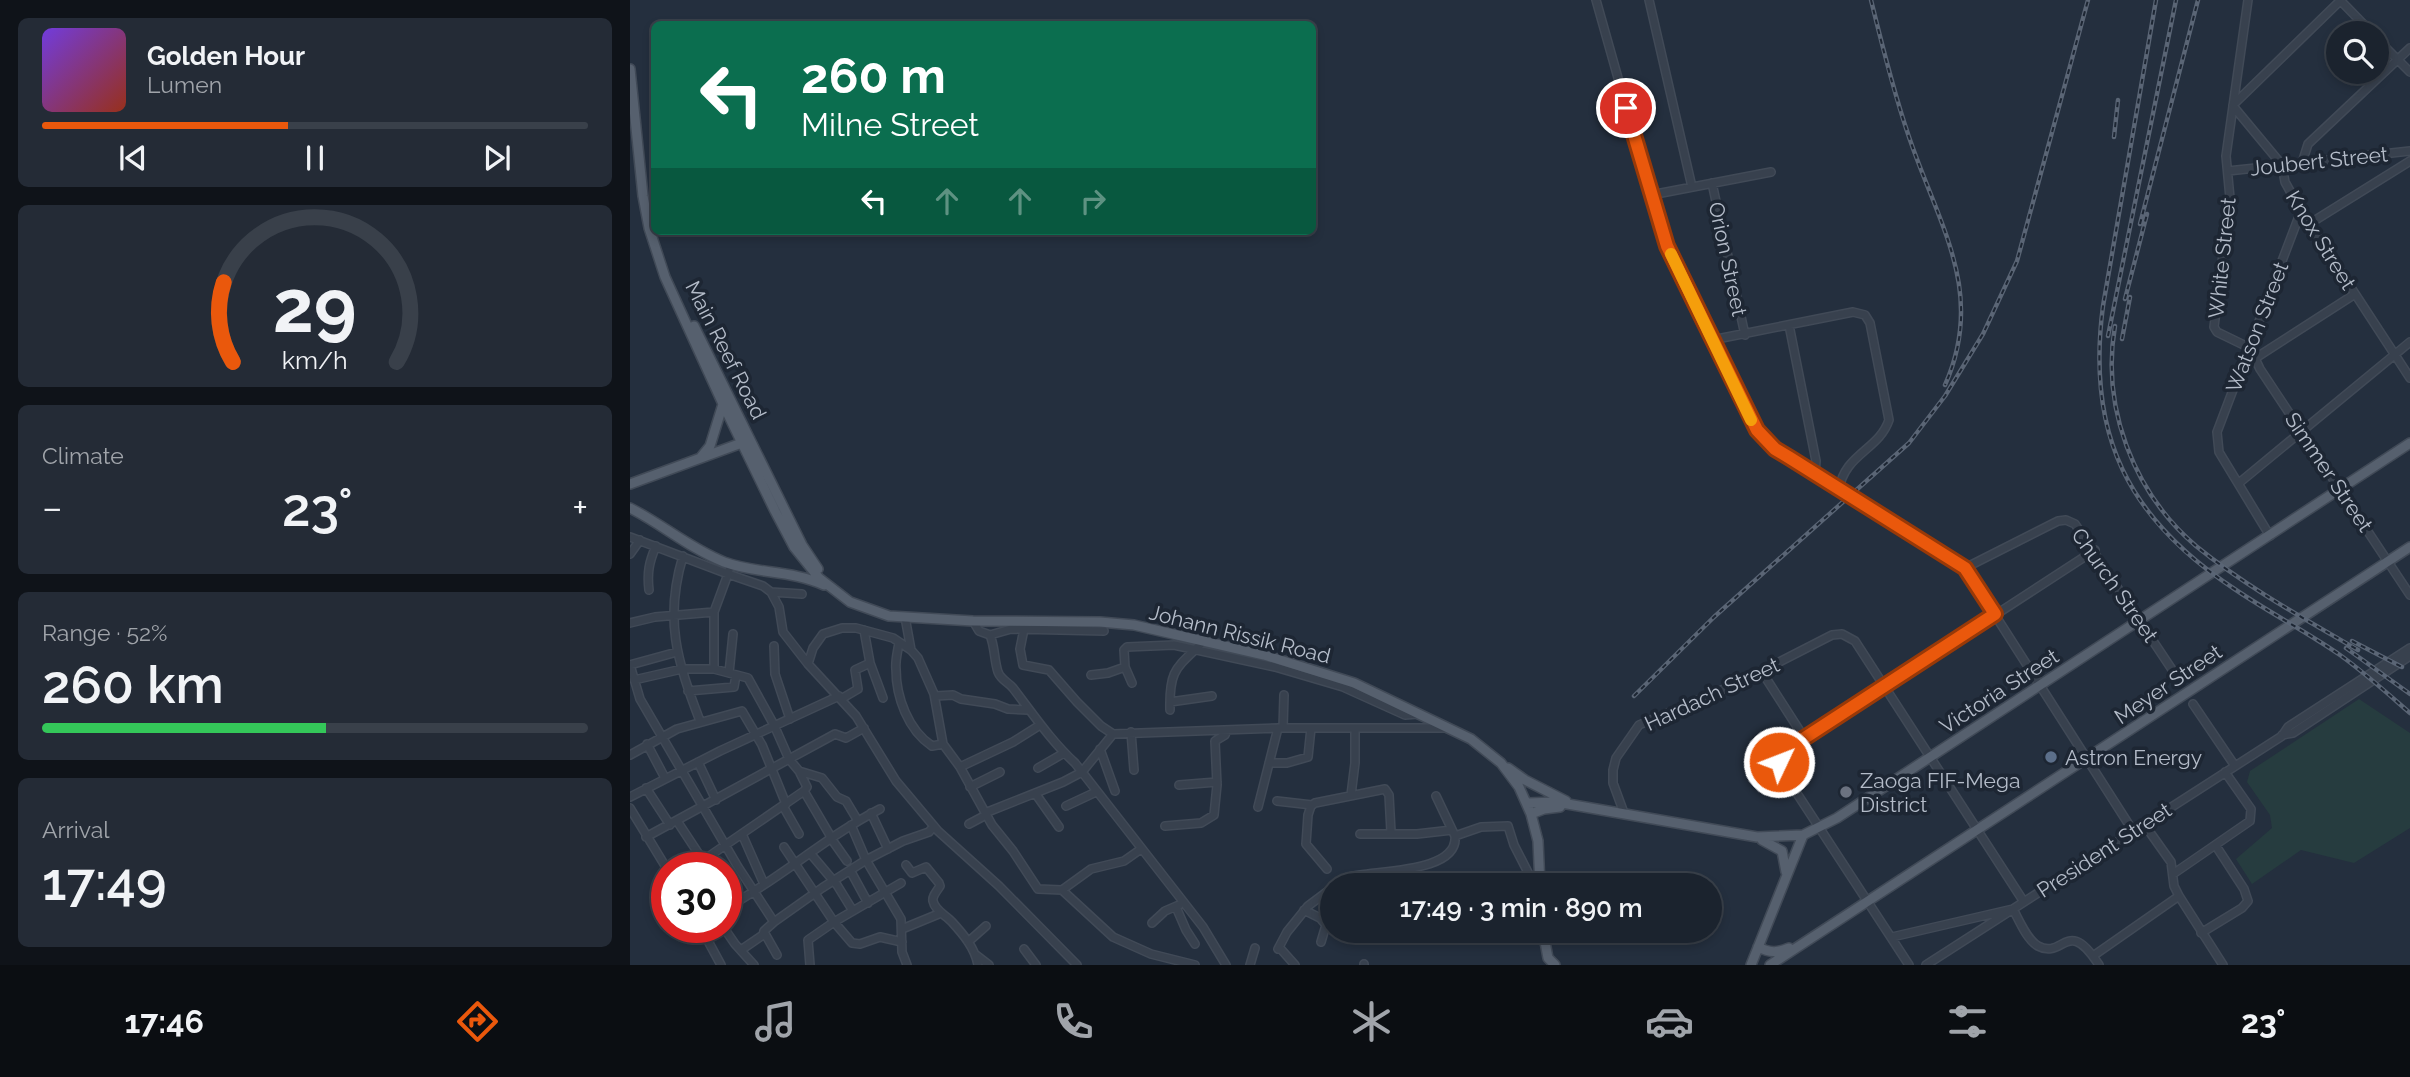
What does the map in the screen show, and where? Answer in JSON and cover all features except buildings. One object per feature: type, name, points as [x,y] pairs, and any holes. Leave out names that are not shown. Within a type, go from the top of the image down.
[{"type":"main road","name":"Main Reef Road","points":[[630,69],[643,196],[651,233]]},
{"type":"main road","name":"Main Reef Road","points":[[652,235],[723,404],[746,441]]},
{"type":"main road","name":"Main Reef Road","points":[[664,269],[746,441]]},
{"type":"main road","points":[[700,459],[710,446],[723,404]]},
{"type":"main road","name":"Main Reef Road","points":[[630,484],[746,441]]},
{"type":"main road","name":"Johann Rissik Road","points":[[746,441],[802,545],[827,582],[838,593],[865,609],[889,616],[905,617],[1134,625],[1322,672],[1422,714],[1471,739],[1502,763],[1528,803],[1538,841],[1539,873]]},
{"type":"main road","name":"Victoria Street","points":[[1528,803],[1550,802],[1624,813],[1756,837],[1803,835],[1820,827],[2141,621],[2410,443]]},
{"type":"main road","points":[[630,508],[693,547],[732,564],[803,576],[838,593]]},
{"type":"main road","name":"Meyer Street","points":[[1770,965],[2410,547]]},
{"type":"main road","points":[[1502,763],[1545,792],[1580,807]]},
{"type":"main road","name":"Victoria Street","points":[[1531,814],[1569,805]]},
{"type":"main road","points":[[1751,965],[1803,835]]},
{"type":"main road","points":[[1756,837],[1782,851],[1786,874]]},
{"type":"main road","points":[[1546,943],[1552,963]]},
{"type":"main road","points":[[1758,947],[1775,952],[1804,943]]},
{"type":"street","points":[[1596,0],[1667,246],[1757,430],[1775,449],[1965,568],[2133,831]]},
{"type":"street","name":"Orion Street","points":[[1649,0],[1692,187]]},
{"type":"street","name":"White Street","points":[[2248,0],[2226,156],[2230,198],[2214,327],[2217,332],[2250,348]]},
{"type":"street","points":[[2233,106],[2341,0],[2361,21]]},
{"type":"street","points":[[2302,163],[2308,144],[2410,48]]},
{"type":"street","points":[[2389,51],[2410,72]]},
{"type":"street","name":"Knox Street","points":[[2233,106],[2282,165],[2285,182],[2301,211],[2410,378]]},
{"type":"street","name":"Joubert Street","points":[[2228,171],[2410,151]]},
{"type":"street","points":[[2309,224],[2410,161]]},
{"type":"street","points":[[1651,195],[1771,172]]},
{"type":"street","name":"Orion Street","points":[[1712,183],[1745,335]]},
{"type":"street","name":"Watson Street","points":[[2239,483],[2219,452],[2217,432],[2301,211]]},
{"type":"street","points":[[2254,359],[2356,294]]},
{"type":"street","points":[[1712,340],[1853,312],[1865,315],[1870,323],[1889,417],[1883,433],[1843,471],[1839,490]]},
{"type":"street","points":[[1789,325],[1816,461],[1815,475]]},
{"type":"street","points":[[2270,536],[2239,483],[2410,342]]},
{"type":"street","name":"Simmer Street","points":[[2250,348],[2254,359],[2410,595]]},
{"type":"street","name":"Church Street","points":[[1965,568],[2058,521],[2075,523],[2177,677]]},
{"type":"street","points":[[630,537],[763,586],[771,592],[779,607],[783,632],[864,728],[896,781],[954,848],[999,886],[1077,965]]},
{"type":"street","points":[[630,554],[640,540]]},
{"type":"street","points":[[649,590],[647,573],[656,546]]},
{"type":"street","points":[[1909,965],[1781,769],[1780,755],[2095,550]]},
{"type":"street","points":[[682,556],[673,595],[672,615],[677,652],[700,721]]},
{"type":"street","points":[[714,669],[715,612],[732,564]]},
{"type":"street","points":[[771,592],[802,594]]},
{"type":"street","points":[[630,623],[672,615],[715,612]]},
{"type":"street","points":[[905,617],[911,650]]},
{"type":"street","points":[[973,621],[979,631],[990,635],[1000,631],[1024,629],[1104,631]]},
{"type":"street","points":[[808,664],[813,648],[823,635],[842,628],[864,630],[893,638],[911,650],[918,658],[935,696],[943,744],[960,767],[986,814],[1035,886],[1042,890],[1062,890],[1091,869],[1124,860],[1141,849]]},
{"type":"street","points":[[1024,629],[1020,649],[1023,665],[1049,670],[1077,702],[1113,734],[1311,728],[1449,728]]},
{"type":"street","points":[[864,630],[870,663],[883,698]]},
{"type":"street","points":[[688,691],[735,686],[732,674],[733,634]]},
{"type":"street","name":"Hardach Street","points":[[1624,813],[1613,783],[1613,770],[1616,758],[1639,725],[1762,672],[1832,635],[1842,634],[1855,641],[1884,687]]},
{"type":"street","points":[[990,635],[1000,676],[1012,687],[1063,753],[1082,772],[1180,905],[1203,927],[1226,965]]},
{"type":"street","points":[[1204,641],[1175,669],[1171,682],[1170,706],[1212,696]]},
{"type":"street","points":[[899,642],[896,673],[906,718],[923,740],[932,746],[943,744]]},
{"type":"street","points":[[1132,683],[1125,667],[1124,650],[1127,647],[1158,644],[1275,667],[1343,687],[1405,715],[1422,714]]},
{"type":"street","points":[[774,646],[775,674],[790,719]]},
{"type":"street","name":"President Street","points":[[1926,965],[2282,736],[2296,721],[2410,648]]},
{"type":"street","points":[[677,652],[630,665],[640,699],[753,892],[774,922]]},
{"type":"street","name":"President Street","points":[[2282,736],[2293,733],[2410,656]]},
{"type":"street","points":[[630,797],[774,725],[858,689],[855,670],[870,663]]},
{"type":"street","points":[[1091,675],[1125,667]]},
{"type":"street","points":[[633,677],[682,669],[714,669],[748,678],[789,759],[806,782],[804,791],[718,852]]},
{"type":"street","points":[[1762,672],[1805,739]]},
{"type":"street","points":[[1884,687],[2024,901]]},
{"type":"street","points":[[935,696],[953,695],[1008,709],[1028,710]]},
{"type":"street","points":[[1258,807],[1280,729],[1284,695]]},
{"type":"street","points":[[630,703],[640,699]]},
{"type":"street","points":[[2193,704],[2235,766]]},
{"type":"street","points":[[630,755],[661,737],[700,721],[742,711],[755,734],[799,834]]},
{"type":"street","points":[[960,767],[1040,725]]},
{"type":"street","points":[[646,837],[835,734],[846,738],[864,728]]},
{"type":"street","points":[[1269,763],[1287,763],[1308,757],[1311,728]]},
{"type":"street","points":[[1350,795],[1355,763],[1355,728]]},
{"type":"street","points":[[1165,826],[1201,823],[1214,815],[1217,782],[1215,741],[1225,735],[1227,730]]},
{"type":"street","points":[[1131,732],[1134,770]]},
{"type":"street","points":[[969,824],[1082,772],[1113,734]]},
{"type":"street","points":[[647,744],[665,778]]},
{"type":"street","points":[[1100,749],[1115,791]]},
{"type":"street","points":[[1038,768],[1063,753]]},
{"type":"street","points":[[698,762],[716,800]]},
{"type":"street","points":[[799,771],[822,778],[837,797],[846,801],[866,860],[901,919],[902,953],[907,965]]},
{"type":"street","points":[[970,787],[1000,772]]},
{"type":"street","points":[[2173,874],[2248,823],[2252,817],[2251,809],[2225,772]]},
{"type":"street","points":[[1179,785],[1217,782]]},
{"type":"street","points":[[646,788],[696,852]]},
{"type":"street","points":[[1277,801],[1312,805],[1385,789],[1390,795],[1391,832]]},
{"type":"street","points":[[804,791],[847,861]]},
{"type":"street","points":[[1066,806],[1096,792]]},
{"type":"street","points":[[1035,793],[1059,827]]},
{"type":"street","points":[[1378,873],[1422,867],[1452,850],[1456,841],[1454,833],[1436,796]]},
{"type":"street","points":[[1312,805],[1308,816],[1306,844],[1327,869]]},
{"type":"street","points":[[630,808],[656,852]]},
{"type":"street","points":[[742,899],[831,837],[880,809]]},
{"type":"street","points":[[872,813],[888,849]]},
{"type":"street","points":[[2144,824],[2171,862],[2174,886],[2222,965]]},
{"type":"street","points":[[741,950],[763,935],[774,922],[850,870],[888,849],[929,832],[934,826]]},
{"type":"street","points":[[1360,834],[1454,833],[1481,827],[1508,826],[1528,873]]},
{"type":"street","points":[[742,834],[764,884]]},
{"type":"street","points":[[2201,933],[2242,908],[2248,901],[2245,890],[2216,846]]},
{"type":"street","points":[[784,847],[834,922],[852,943],[860,944],[880,937],[902,942]]},
{"type":"street","points":[[810,853],[853,911]]},
{"type":"street","points":[[906,866],[912,873],[926,867],[939,883],[933,900],[941,913],[949,918],[968,942],[976,955],[978,965]]},
{"type":"street","points":[[850,870],[868,903]]},
{"type":"street","points":[[810,965],[808,940],[901,883]]},
{"type":"street","points":[[1062,890],[1120,940],[1151,954],[1195,965]]},
{"type":"street","points":[[2093,957],[2179,896]]},
{"type":"street","points":[[1295,965],[1279,948],[1304,910],[1320,897]]},
{"type":"street","points":[[1152,923],[1165,911],[1180,905]]},
{"type":"street","points":[[1180,905],[1186,930],[1195,944]]},
{"type":"street","points":[[1892,937],[2012,909],[2035,944],[2050,948],[2071,940],[2079,940],[2085,944],[2099,965]]},
{"type":"street","points":[[1304,910],[1320,918]]},
{"type":"street","points":[[902,929],[941,913]]},
{"type":"street","points":[[968,942],[986,926]]},
{"type":"street","points":[[764,932],[777,955]]},
{"type":"street","points":[[710,943],[722,965]]},
{"type":"street","points":[[736,943],[754,965]]},
{"type":"street","points":[[1250,965],[1255,948]]},
{"type":"street","points":[[1024,949],[1036,965]]},
{"type":"street","points":[[976,955],[989,965]]},
{"type":"green space","points":[[2359,699],[2410,733],[2410,828],[2354,863],[2301,850],[2252,884],[2236,859],[2272,828],[2270,815],[2247,782],[2250,771]]},
{"type":"railway","points":[[1871,0],[1897,101],[1944,227],[1959,287],[1961,318],[1957,351],[1945,385]]},
{"type":"railway","points":[[1634,696],[1714,617],[1909,443],[1945,396],[1983,334],[2017,261],[2088,0]]},
{"type":"railway","points":[[2156,0],[2103,306],[2099,352],[2101,395],[2109,434],[2123,470],[2142,503],[2167,534],[2199,563],[2236,590],[2340,655],[2410,713]]},
{"type":"railway","points":[[2108,336],[2176,0]]},
{"type":"railway","points":[[2140,224],[2198,0]]},
{"type":"railway","points":[[2114,137],[2118,100]]},
{"type":"railway","points":[[2125,299],[2147,214]]},
{"type":"railway","points":[[2122,339],[2130,297]]},
{"type":"railway","points":[[2115,326],[2113,387],[2118,417],[2139,474],[2155,500],[2174,524],[2215,561],[2275,601],[2358,650]]},
{"type":"railway","points":[[2352,641],[2402,667]]},
{"type":"railway","points":[[2346,648],[2410,694]]},
{"type":"slow traffic","points":[[1671,254],[1751,420]]},
{"type":"place","name":"Astron Energy","points":[[2051,757]]},
{"type":"place","name":"Zaoga FIF-Mega District","points":[[1846,792]]},
{"type":"route","points":[[1626,108],[1667,246],[1757,430],[1775,449],[1965,568],[1995,614],[1783,752],[1779,762]]}]
